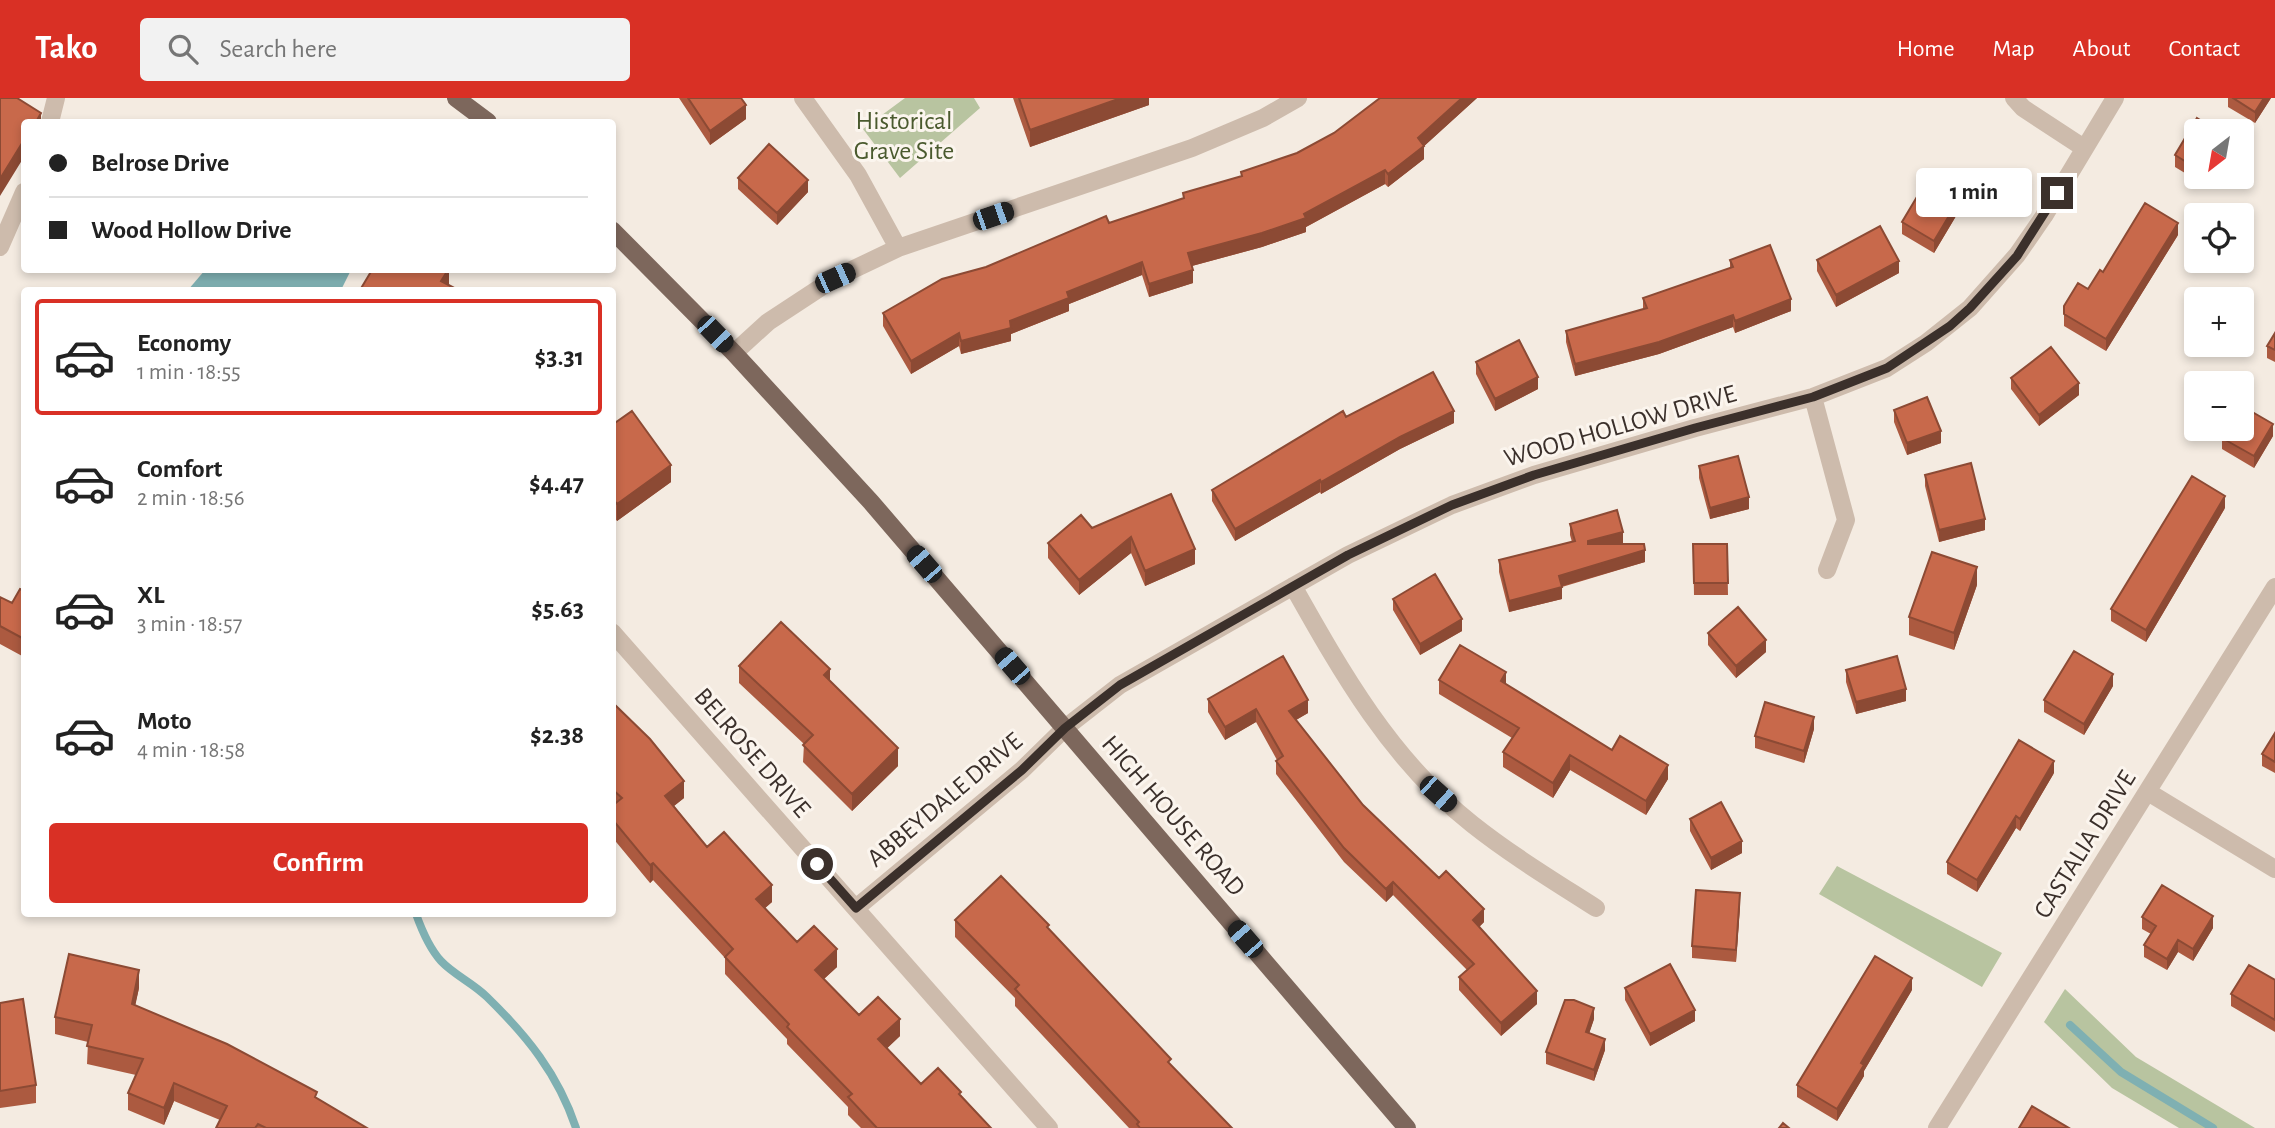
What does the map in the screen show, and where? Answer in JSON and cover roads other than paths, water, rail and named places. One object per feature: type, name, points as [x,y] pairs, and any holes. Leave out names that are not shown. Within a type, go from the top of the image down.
[{"type":"main road","points":[[456,98],[484,119]]},
{"type":"main road","name":"HIGH HOUSE ROAD","points":[[616,234],[734,353],[871,502],[1407,1128]]},
{"type":"street","points":[[51,119],[56,98]]},
{"type":"street","points":[[803,98],[858,175],[898,248]]},
{"type":"street","points":[[734,353],[768,322],[835,278],[898,248],[1192,148],[1263,118],[1298,98]]},
{"type":"street","points":[[2014,98],[2023,108],[2084,148]]},
{"type":"street","name":"WOOD HOLLOW DRIVE","points":[[1065,728],[1120,685],[1293,586],[1402,527],[1452,505],[1513,482],[1695,428],[1813,397],[1887,368],[1950,326],[2017,256],[2115,98]]},
{"type":"street","points":[[0,247],[21,199]]},
{"type":"street","points":[[1813,397],[1846,520],[1827,570]]},
{"type":"street","points":[[1293,586],[1349,684],[1383,732],[1411,765],[1470,823],[1596,908]]},
{"type":"street","name":"CASTALIA DRIVE","points":[[1937,1128],[2275,587]]},
{"type":"street","name":"BELROSE DRIVE","points":[[616,637],[1049,1128]]},
{"type":"street","name":"ABBEYDALE DRIVE","points":[[856,908],[1022,770],[1065,728]]},
{"type":"street","points":[[2148,792],[2275,869]]},
{"type":"water","points":[[202,273],[350,273],[342,287],[191,287]]},
{"type":"waterway","points":[[417,917],[441,961],[487,997],[528,1041],[560,1090],[576,1128]]},
{"type":"waterway","points":[[2070,1025],[2121,1072],[2213,1128]]},
{"type":"park label","name":"Historical Grave Site","points":[[904,135]]}]
